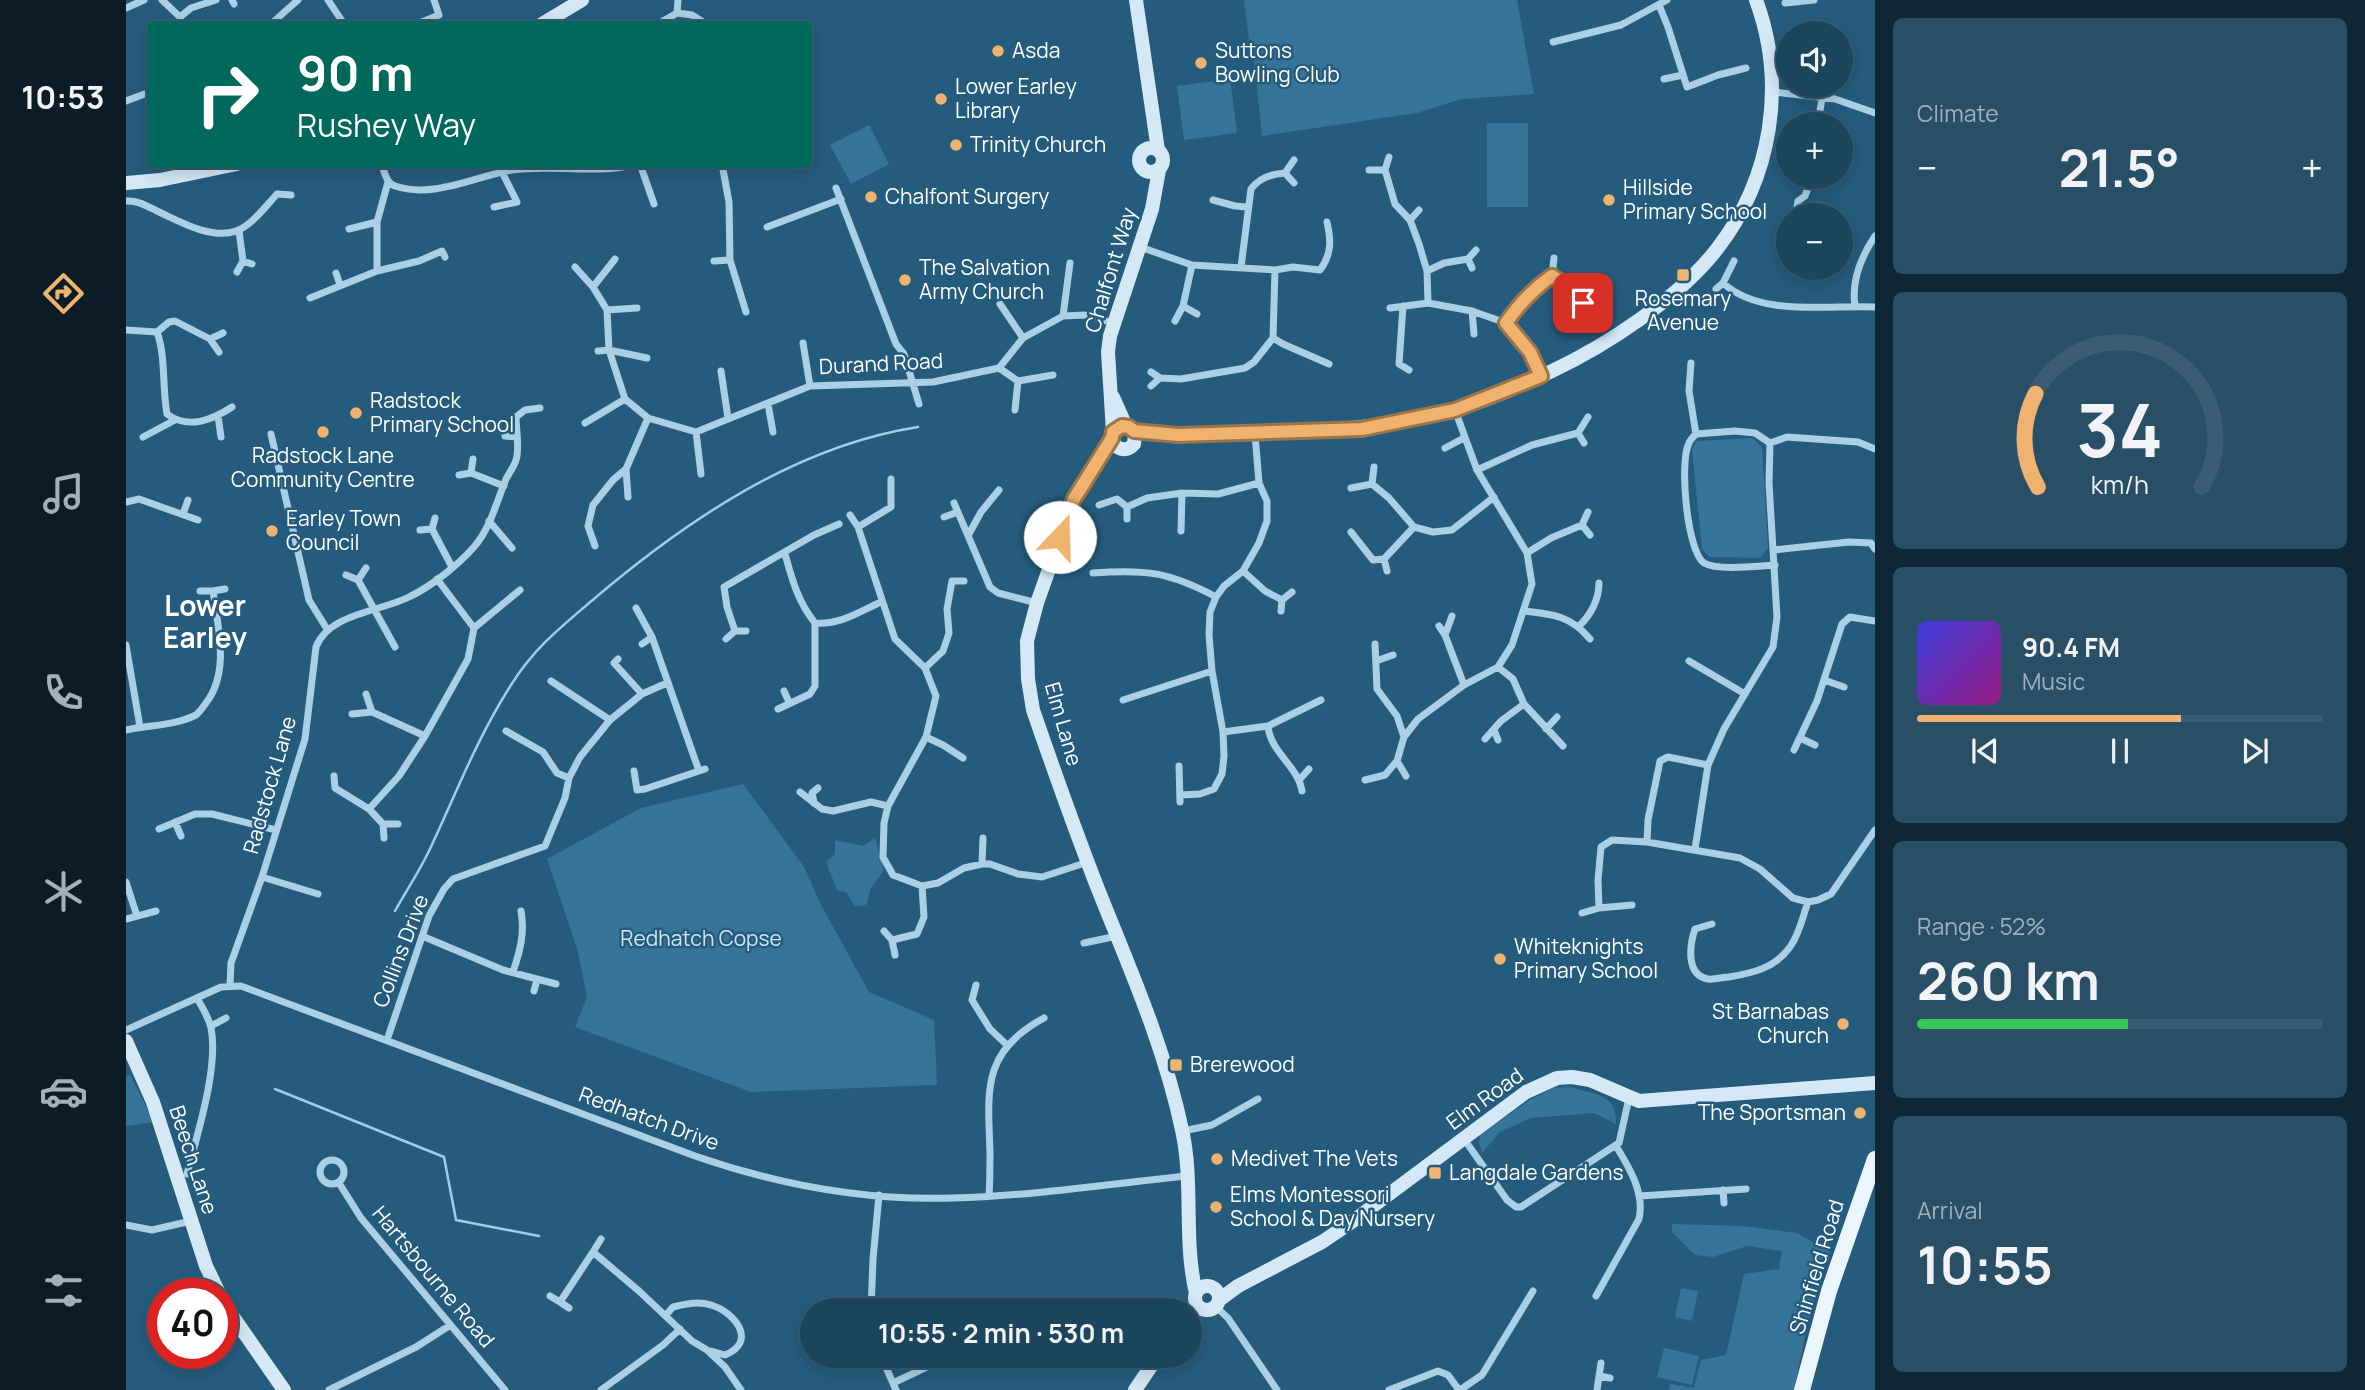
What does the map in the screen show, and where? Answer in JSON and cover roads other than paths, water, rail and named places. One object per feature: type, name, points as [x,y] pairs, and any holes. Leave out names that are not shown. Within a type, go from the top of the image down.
[{"type":"main road","name":"Shinfield Road","points":[[1802,1390],[1829,1291],[1875,1158]]},
{"type":"street","points":[[126,8],[144,0]]},
{"type":"street","points":[[162,0],[181,21],[191,8],[216,0]]},
{"type":"street","points":[[274,21],[298,0]]},
{"type":"street","points":[[328,0],[342,21]]},
{"type":"street","points":[[545,21],[560,6],[582,0]]},
{"type":"street","points":[[677,13],[678,0]]},
{"type":"street","points":[[1136,0],[1152,117],[1151,150],[1140,161],[1153,171],[1163,160],[1151,150]]},
{"type":"street","points":[[1553,42],[1621,25],[1667,0]]},
{"type":"street","points":[[954,503],[990,587],[998,593],[1037,603],[1074,499],[1090,475],[1123,436],[1362,429],[1455,410],[1541,376],[1586,354],[1640,319],[1702,266],[1738,218],[1757,178],[1769,132],[1773,92],[1770,48],[1756,0]]},
{"type":"street","points":[[1785,3],[1814,0]]},
{"type":"street","points":[[424,21],[439,15],[436,1]]},
{"type":"street","points":[[1659,5],[1687,87],[1746,68]]},
{"type":"street","points":[[663,21],[677,13],[692,15],[701,21]]},
{"type":"street","points":[[1664,79],[1683,75]]},
{"type":"street","points":[[126,102],[147,93]]},
{"type":"street","points":[[1820,112],[1822,98],[1851,103],[1875,112]]},
{"type":"street","points":[[1389,157],[1385,170],[1395,204],[1410,220],[1427,271],[1428,303]]},
{"type":"street","points":[[1285,173],[1294,160]]},
{"type":"street","points":[[126,183],[160,180],[218,168]]},
{"type":"street","points":[[377,271],[377,222],[388,182],[383,168]]},
{"type":"street","points":[[388,182],[395,186],[425,189],[450,187],[513,168]]},
{"type":"street","points":[[640,168],[654,204]]},
{"type":"street","points":[[723,168],[729,202],[730,260],[746,312]]},
{"type":"street","points":[[1369,170],[1385,170]]},
{"type":"street","name":"Chalfont Way","points":[[1123,436],[1112,396],[1108,352],[1114,323],[1155,199],[1153,171]]},
{"type":"street","points":[[494,206],[519,202],[502,172]]},
{"type":"street","points":[[1285,173],[1294,183]]},
{"type":"street","points":[[1241,267],[1251,189],[1257,181],[1273,174],[1285,173]]},
{"type":"street","points":[[836,188],[896,344],[904,354],[919,404]]},
{"type":"street","points":[[1790,195],[1798,201],[1807,189]]},
{"type":"street","points":[[126,201],[134,200],[161,209],[207,231],[223,234],[239,231],[277,194],[291,195]]},
{"type":"street","points":[[768,227],[841,199]]},
{"type":"street","points":[[1213,200],[1247,207]]},
{"type":"street","points":[[1410,220],[1419,210]]},
{"type":"street","points":[[349,229],[377,222]]},
{"type":"street","points":[[1140,247],[1192,265],[1320,270],[1332,243],[1327,222]]},
{"type":"street","points":[[237,272],[243,261],[239,231]]},
{"type":"street","points":[[1856,306],[1854,296],[1857,271],[1875,236]]},
{"type":"street","points":[[310,298],[377,271],[443,254],[440,242]]},
{"type":"street","points":[[1427,271],[1444,263],[1468,259],[1476,250]]},
{"type":"street","points":[[1506,323],[1519,303],[1552,276],[1554,258]]},
{"type":"street","points":[[593,287],[615,259]]},
{"type":"street","points":[[1468,259],[1472,268]]},
{"type":"street","points":[[715,261],[730,260]]},
{"type":"street","points":[[243,261],[252,264]]},
{"type":"street","points":[[1716,289],[1723,283],[1734,261]]},
{"type":"street","points":[[1063,316],[1070,263]]},
{"type":"street","points":[[1175,321],[1183,306],[1192,265]]},
{"type":"street","points":[[575,267],[593,287],[607,310],[609,350],[625,399],[648,418],[696,432],[701,474]]},
{"type":"street","points":[[1151,372],[1160,378],[1181,379],[1245,368],[1254,362],[1273,338],[1275,270]]},
{"type":"street","points":[[336,273],[340,285]]},
{"type":"street","points":[[1552,276],[1568,287],[1573,299],[1583,303]]},
{"type":"street","points":[[1723,283],[1732,291],[1766,304],[1875,307]]},
{"type":"street","points":[[1390,308],[1428,303],[1472,310],[1506,323],[1530,352],[1541,376]]},
{"type":"street","points":[[1000,304],[1023,338]]},
{"type":"street","points":[[1183,306],[1197,314]]},
{"type":"street","points":[[1391,370],[1399,364],[1403,306]]},
{"type":"street","points":[[607,310],[637,308]]},
{"type":"street","points":[[1472,310],[1474,334]]},
{"type":"street","points":[[1053,376],[1018,381],[999,368],[1023,338],[1063,316],[1085,315],[1114,323]]},
{"type":"street","points":[[126,330],[157,332],[169,322],[175,321],[210,339],[219,352]]},
{"type":"street","points":[[157,332],[161,343],[167,414],[175,420],[189,423],[218,416],[232,407]]},
{"type":"street","points":[[210,339],[223,333]]},
{"type":"street","points":[[1273,338],[1329,364]]},
{"type":"street","name":"Durand Road","points":[[803,343],[810,386]]},
{"type":"street","points":[[598,351],[609,350],[647,358]]},
{"type":"street","points":[[1691,363],[1689,391],[1696,434]]},
{"type":"street","points":[[1399,364],[1409,370]]},
{"type":"street","name":"Durand Road","points":[[696,432],[810,386],[933,382],[999,368]]},
{"type":"street","points":[[721,371],[728,418]]},
{"type":"street","points":[[1151,386],[1160,378]]},
{"type":"street","points":[[1015,411],[1018,381]]},
{"type":"street","points":[[585,424],[625,399]]},
{"type":"street","points":[[768,404],[773,432]]},
{"type":"street","points":[[271,434],[309,600],[327,629],[343,620],[412,596],[437,579],[475,546],[516,459],[516,417],[525,410],[540,408]]},
{"type":"street","points":[[1365,780],[1385,775],[1397,761],[1404,737],[1418,719],[1464,685],[1498,667],[1512,645],[1532,584],[1528,553],[1477,470],[1455,410]]},
{"type":"street","points":[[218,416],[221,437]]},
{"type":"street","points":[[1477,470],[1532,445],[1578,433],[1588,417]]},
{"type":"street","points":[[596,546],[588,526],[593,505],[626,468],[648,418]]},
{"type":"street","points":[[142,437],[175,420]]},
{"type":"street","points":[[1770,443],[1755,433],[1735,431],[1696,434],[1688,444],[1685,466],[1695,553],[1705,563],[1717,566],[1774,565]]},
{"type":"street","points":[[1578,433],[1584,443]]},
{"type":"street","points":[[1179,766],[1180,798],[1214,789],[1222,774],[1223,732],[1212,671],[1210,612],[1224,586],[1243,571],[1259,543],[1267,521],[1267,501],[1259,483],[1255,434]]},
{"type":"street","points":[[505,436],[516,437]]},
{"type":"street","points":[[1770,443],[1787,437],[1858,442],[1875,449]]},
{"type":"street","points":[[1444,447],[1464,438]]},
{"type":"street","points":[[1695,849],[1708,765],[1724,729],[1773,646],[1777,617],[1769,483],[1770,443]]},
{"type":"street","points":[[471,473],[473,459]]},
{"type":"street","points":[[1372,484],[1374,467]]},
{"type":"street","points":[[626,468],[628,497]]},
{"type":"street","points":[[459,475],[471,473],[504,486]]},
{"type":"street","points":[[891,479],[891,507]]},
{"type":"street","points":[[1128,507],[1147,498],[1182,493],[1218,494],[1259,483]]},
{"type":"street","points":[[1372,484],[1389,498],[1414,527],[1433,532],[1452,530],[1494,497]]},
{"type":"street","points":[[1351,488],[1372,484]]},
{"type":"street","points":[[969,534],[981,512],[999,490]]},
{"type":"street","points":[[1181,531],[1182,493]]},
{"type":"street","points":[[126,502],[139,499],[198,520]]},
{"type":"street","points":[[1098,505],[1117,499],[1128,507]]},
{"type":"street","points":[[183,514],[188,500]]},
{"type":"street","points":[[891,507],[900,511]]},
{"type":"street","points":[[858,527],[891,507]]},
{"type":"street","points":[[1127,519],[1128,507]]},
{"type":"street","points":[[944,517],[958,512]]},
{"type":"street","points":[[1528,553],[1551,538],[1582,525],[1588,512]]},
{"type":"street","points":[[850,515],[858,527],[895,639],[925,668],[936,696],[926,737],[888,806],[884,823],[883,857],[893,875],[922,886],[938,883],[964,868],[982,864],[990,864],[1018,874],[1042,877],[1088,862]]},
{"type":"street","points":[[435,518],[432,529],[452,567]]},
{"type":"street","points":[[489,521],[512,548]]},
{"type":"street","points":[[735,631],[724,587],[814,535],[839,524]]},
{"type":"street","points":[[1582,525],[1590,535]]},
{"type":"street","points":[[1351,532],[1373,560],[1384,559],[1414,527]]},
{"type":"street","points":[[420,530],[432,529]]},
{"type":"street","points":[[1774,550],[1849,542],[1871,543],[1875,549]]},
{"type":"street","points":[[778,709],[810,694],[815,686],[815,623],[803,608],[785,554]]},
{"type":"street","points":[[1384,559],[1387,571]]},
{"type":"street","points":[[358,580],[366,568]]},
{"type":"street","points":[[1243,571],[1265,591],[1282,600]]},
{"type":"street","points":[[1093,573],[1138,576],[1164,574],[1216,597]]},
{"type":"street","points":[[947,574],[953,581],[964,581]]},
{"type":"street","points":[[346,575],[358,580],[396,647]]},
{"type":"street","points":[[437,579],[474,628]]},
{"type":"street","points":[[925,668],[943,651],[949,634],[947,609],[953,581]]},
{"type":"street","points":[[1579,626],[1588,617],[1599,591],[1599,583]]},
{"type":"street","points":[[201,591],[225,589]]},
{"type":"street","points":[[369,809],[399,776],[425,736],[468,659],[474,628],[520,590]]},
{"type":"street","points":[[126,730],[168,724],[198,714],[214,694],[220,671],[220,638],[213,591]]},
{"type":"street","points":[[1281,611],[1282,600],[1292,593]]},
{"type":"street","points":[[512,597],[518,605]]},
{"type":"street","points":[[815,623],[828,624],[844,620],[881,602]]},
{"type":"street","name":"Elm Lane","points":[[1037,603],[1027,641],[1028,679],[1033,710],[1088,862],[1152,1025],[1183,1131],[1191,1270],[1205,1299]]},
{"type":"street","points":[[634,771],[632,785],[637,790],[702,770],[667,684],[652,637],[636,608]]},
{"type":"street","points":[[1524,611],[1552,614],[1579,626],[1590,639]]},
{"type":"street","points":[[1445,635],[1452,616]]},
{"type":"street","points":[[1794,750],[1824,680],[1842,624],[1850,617],[1875,621]]},
{"type":"street","points":[[1439,626],[1464,685]]},
{"type":"street","name":"Radstock Lane","points":[[230,985],[231,963],[262,877],[305,739],[316,648],[327,629]]},
{"type":"street","points":[[726,639],[735,631],[746,631]]},
{"type":"street","points":[[642,643],[652,637]]},
{"type":"street","points":[[1375,644],[1377,689],[1397,716],[1404,737]]},
{"type":"street","points":[[126,645],[140,727]]},
{"type":"street","points":[[1376,661],[1393,656]]},
{"type":"street","points":[[618,659],[614,663],[642,694]]},
{"type":"street","points":[[1689,661],[1745,694]]},
{"type":"street","points":[[1498,667],[1513,679],[1524,704],[1563,746]]},
{"type":"street","points":[[1123,700],[1212,671]]},
{"type":"street","points":[[1824,680],[1844,687]]},
{"type":"street","points":[[555,681],[610,720]]},
{"type":"street","name":"Collins Drive","points":[[387,1040],[429,916],[444,889],[453,879],[545,846],[565,798],[569,778],[580,757],[610,720],[642,694],[667,684]]},
{"type":"street","points":[[784,691],[789,702]]},
{"type":"street","points":[[366,694],[372,712]]},
{"type":"street","points":[[1223,732],[1268,726],[1321,700]]},
{"type":"street","points":[[1485,739],[1524,704]]},
{"type":"street","points":[[352,714],[372,712],[425,736]]},
{"type":"street","points":[[1546,729],[1557,717]]},
{"type":"street","points":[[1268,726],[1269,735],[1283,759],[1300,779],[1302,791]]},
{"type":"street","points":[[1494,730],[1498,740]]},
{"type":"street","points":[[506,731],[542,752],[557,773],[569,778]]},
{"type":"street","points":[[926,737],[963,758]]},
{"type":"street","points":[[1800,738],[1815,745]]},
{"type":"street","points":[[1647,842],[1648,820],[1660,761],[1668,757],[1708,765]]},
{"type":"street","points":[[1397,761],[1406,776]]},
{"type":"street","points":[[1300,779],[1309,769]]},
{"type":"street","points":[[334,776],[335,788]]},
{"type":"street","points":[[335,788],[369,809],[383,824],[384,838]]},
{"type":"street","points":[[326,793],[335,788]]},
{"type":"street","points":[[814,804],[812,793],[818,788]]},
{"type":"street","points":[[800,792],[822,809],[833,811],[871,802],[888,806]]},
{"type":"street","points":[[159,829],[195,814],[212,814],[276,830]]},
{"type":"street","points":[[175,822],[181,836]]},
{"type":"street","points":[[383,824],[397,824]]},
{"type":"street","points":[[1599,908],[1601,848],[1612,840],[1647,842],[1740,858],[1760,869],[1793,898],[1808,902],[1831,894],[1875,830]]},
{"type":"street","points":[[982,864],[983,838]]},
{"type":"street","points":[[262,877],[318,894]]},
{"type":"street","points":[[126,882],[137,916]]},
{"type":"street","points":[[892,940],[917,934],[924,917],[922,886]]},
{"type":"street","points":[[1712,924],[1695,929],[1690,954],[1693,969],[1699,976],[1710,979],[1754,973],[1774,963],[1791,946],[1808,902]]},
{"type":"street","points":[[1582,913],[1599,908],[1632,905]]},
{"type":"street","points":[[126,919],[156,911]]},
{"type":"street","points":[[513,971],[524,928],[521,911]]},
{"type":"street","points":[[884,931],[892,940],[895,955]]},
{"type":"street","points":[[1084,943],[1118,935]]},
{"type":"street","points":[[422,936],[503,970],[556,984]]},
{"type":"street","points":[[534,991],[537,980]]},
{"type":"street","points":[[126,1030],[230,985]]},
{"type":"street","name":"Redhatch Drive","points":[[230,985],[254,990],[717,1163],[799,1185],[879,1195],[950,1199],[1187,1176]]},
{"type":"street","points":[[976,985],[972,1000],[990,1029],[1007,1045]]},
{"type":"street","points":[[187,1174],[209,1077],[212,1049],[211,1026],[197,998]]},
{"type":"street","points":[[211,1026],[226,1018]]},
{"type":"street","points":[[989,1196],[987,1101],[990,1082],[1007,1045],[1025,1028],[1044,1018]]},
{"type":"street","name":"Beech Lane","points":[[126,1041],[153,1102],[212,1278]]},
{"type":"street","name":"Elm Road","points":[[1205,1299],[1238,1286],[1322,1242],[1526,1092],[1557,1079],[1572,1077],[1590,1080],[1639,1101],[1875,1083]]},
{"type":"street","points":[[1465,1139],[1507,1200],[1516,1207],[1526,1205],[1616,1146],[1622,1138],[1629,1098]]},
{"type":"street","points":[[1183,1131],[1212,1125],[1258,1099]]},
{"type":"street","points":[[1596,1296],[1639,1219],[1642,1206],[1627,1164],[1616,1146]]},
{"type":"street","name":"Hartsbourne Road","points":[[339,1183],[361,1218],[505,1390]]},
{"type":"street","points":[[1640,1196],[1746,1189]]},
{"type":"street","points":[[1723,1190],[1724,1203]]},
{"type":"street","points":[[872,1298],[879,1195]]},
{"type":"street","points":[[126,1226],[152,1230],[191,1220]]},
{"type":"street","points":[[560,1302],[601,1239]]},
{"type":"street","points":[[593,1252],[707,1350],[725,1367],[741,1390]]},
{"type":"street","points":[[1389,1390],[1437,1371],[1448,1375],[1460,1390],[1482,1375],[1533,1291]]},
{"type":"street","points":[[551,1296],[569,1308]]},
{"type":"street","points":[[1205,1299],[1228,1318],[1277,1390]]},
{"type":"street","points":[[666,1315],[673,1307],[699,1303],[721,1309],[732,1317],[740,1329],[739,1347],[725,1355],[707,1350]]},
{"type":"street","points":[[238,1324],[284,1390]]},
{"type":"street","points":[[329,1390],[416,1347],[449,1326]]},
{"type":"street","points":[[601,1390],[663,1345],[680,1329]]},
{"type":"street","points":[[1597,1390],[1601,1363]]},
{"type":"street","points":[[886,1368],[895,1387],[929,1368]]},
{"type":"street","points":[[1135,1390],[1150,1368]]},
{"type":"street","points":[[1599,1376],[1610,1378]]},
{"type":"waterway","points":[[395,911],[425,859],[499,705],[529,659],[560,628],[667,541],[745,490],[829,451],[918,427]]},
{"type":"waterway","points":[[275,1089],[444,1157],[456,1220],[539,1236]]},
{"type":"place","name":"Asda","points":[[998,51]]},
{"type":"place","name":"Suttons Bowling Club","points":[[1201,63]]},
{"type":"place","name":"Lower Earley Library","points":[[941,99]]},
{"type":"place","name":"Trinity Church","points":[[956,145]]},
{"type":"place","name":"Chalfont Surgery","points":[[871,197]]},
{"type":"place","name":"Hillside Primary School","points":[[1609,200]]},
{"type":"place","name":"Rosemary Avenue","points":[[1683,275]]},
{"type":"place","name":"The Salvation Army Church","points":[[905,280]]},
{"type":"place","name":"Radstock Primary School","points":[[356,413]]},
{"type":"place","name":"Radstock Lane Community Centre","points":[[323,432]]},
{"type":"place","name":"Earley Town Council","points":[[272,531]]},
{"type":"place","name":"Whiteknights Primary School","points":[[1500,959]]},
{"type":"place","name":"St Barnabas Church","points":[[1843,1024]]},
{"type":"place","name":"Brerewood","points":[[1176,1065]]},
{"type":"place","name":"The Sportsman","points":[[1860,1113]]},
{"type":"place","name":"Medivet The Vets","points":[[1217,1159]]},
{"type":"place","name":"Langdale Gardens","points":[[1435,1173]]},
{"type":"place","name":"Elms Montessori School & Day Nursery","points":[[1216,1207]]},
{"type":"district","name":"Lower Earley","points":[[205,622]]},
{"type":"park label","name":"Redhatch Copse","points":[[701,939]]}]
